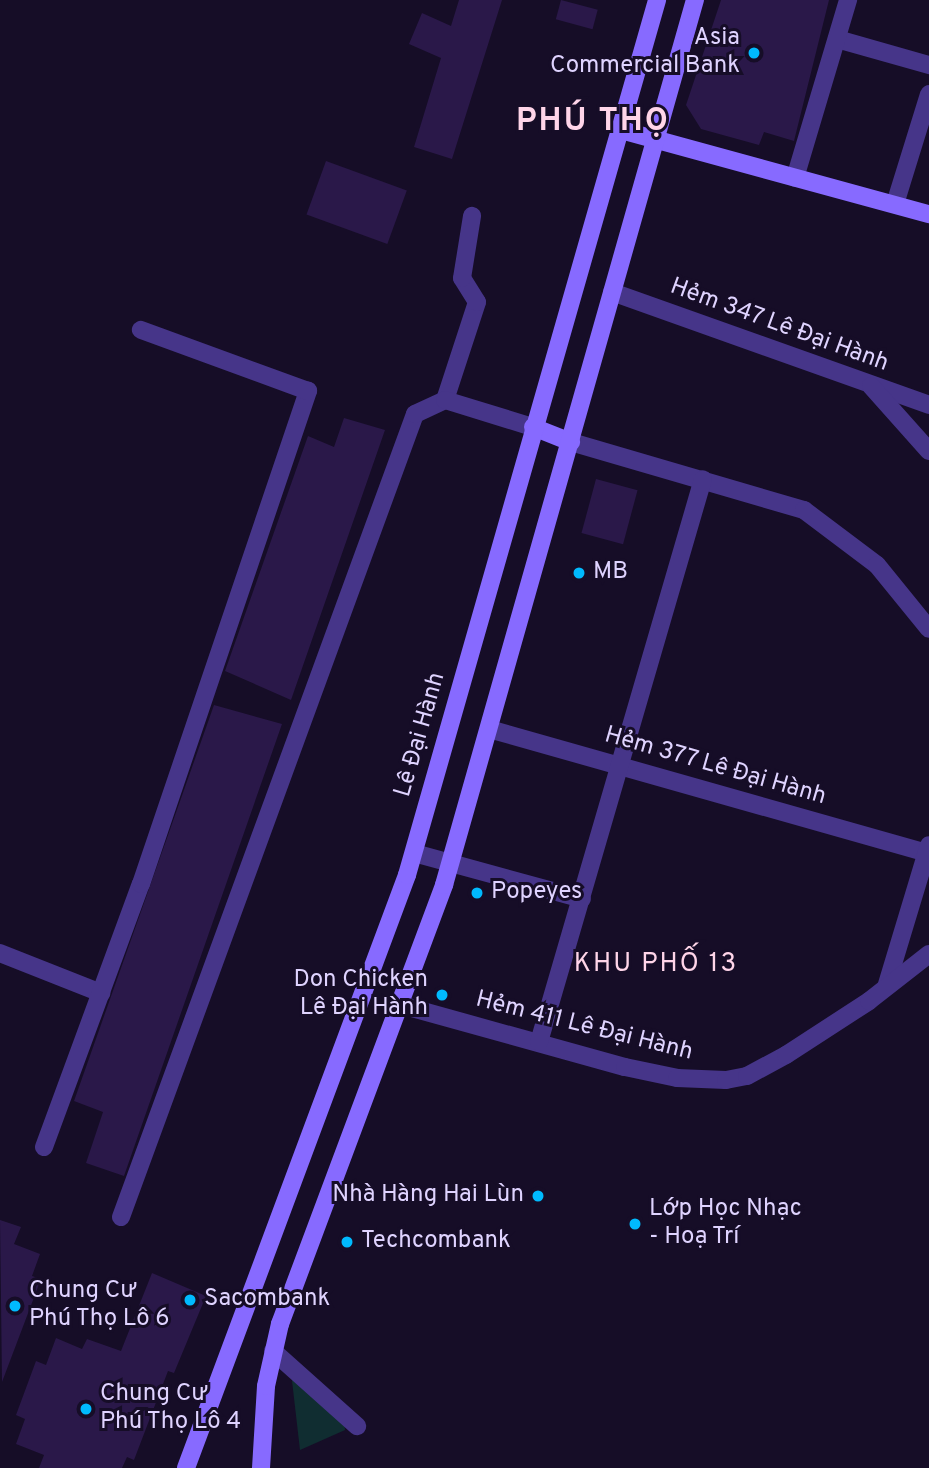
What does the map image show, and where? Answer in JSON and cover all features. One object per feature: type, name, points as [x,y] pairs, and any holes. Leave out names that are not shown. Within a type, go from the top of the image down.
[{"type":"main road","name":"Lê Đại Hành","points":[[186,1468],[414,853],[533,427],[657,0]]},
{"type":"main road","points":[[261,1468],[273,1351],[289,1297],[401,1005],[451,863],[695,0]]},
{"type":"main road","points":[[621,130],[929,214]]},
{"type":"main road","points":[[533,427],[571,442]]},
{"type":"street","points":[[795,178],[848,0]]},
{"type":"street","points":[[837,39],[929,65]]},
{"type":"street","points":[[895,204],[929,94]]},
{"type":"street","points":[[445,400],[477,302],[462,278],[472,216]]},
{"type":"street","name":"Hẻm 347 Lê Đại Hành","points":[[612,292],[929,405]]},
{"type":"street","points":[[44,1147],[101,993],[308,391],[141,330]]},
{"type":"street","points":[[868,384],[929,451]]},
{"type":"street","points":[[121,1217],[415,414],[445,400],[533,427]]},
{"type":"street","points":[[571,442],[804,510],[836,530],[890,579],[929,629]]},
{"type":"street","points":[[539,1042],[703,479]]},
{"type":"street","name":"Hẻm 377 Lê Đại Hành","points":[[489,729],[928,849]]},
{"type":"street","points":[[887,984],[928,849]]},
{"type":"street","points":[[414,853],[582,899]]},
{"type":"street","points":[[0,953],[101,993]]},
{"type":"street","name":"Hẻm 411 Lê Đại Hành","points":[[401,1005],[677,1078],[726,1080],[766,1067],[869,1001],[887,984],[929,954]]},
{"type":"street","points":[[273,1351],[357,1426]]},
{"type":"green space","points":[[291,1372],[344,1419],[345,1430],[300,1450]]},
{"type":"building","points":[[459,0],[502,0],[452,159],[414,147],[441,58],[409,44],[422,13],[451,26]]},
{"type":"building","points":[[561,0],[598,10],[593,29],[556,19]]},
{"type":"building","points":[[721,0],[829,0],[794,141],[764,132],[759,145],[701,129],[686,105]]},
{"type":"building","points":[[326,161],[407,190],[387,244],[307,215]]},
{"type":"building","points":[[344,418],[385,430],[291,700],[225,671],[308,436],[334,447]]},
{"type":"building","points":[[596,479],[638,490],[623,544],[582,533]]},
{"type":"building","points":[[214,705],[282,724],[124,1176],[86,1163],[103,1112],[74,1101]]},
{"type":"building","name":"Chung Cư Phú Thọ Lô 6","points":[[0,1220],[21,1227],[14,1244],[40,1254],[32,1276],[41,1279],[2,1382]]},
{"type":"building","name":"Chung Cư Phú Thọ Lô 4","points":[[152,1273],[206,1296],[174,1373],[168,1371],[134,1460],[127,1457],[122,1468],[39,1468],[44,1455],[16,1444],[25,1419],[16,1415],[36,1361],[46,1365],[56,1338],[82,1349],[87,1339],[121,1351]]},
{"type":"place","name":"Asia Commercial Bank","points":[[754,53]]},
{"type":"place","name":"MB","points":[[579,573]]},
{"type":"place","name":"Popeyes","points":[[477,893]]},
{"type":"place","name":"Don Chicken Lê Đại Hành","points":[[442,995]]},
{"type":"place","name":"Nhà Hàng Hai Lùn","points":[[538,1196]]},
{"type":"place","name":"Lớp Học Nhạc - Hoạ Trí","points":[[635,1224]]},
{"type":"place","name":"Techcombank","points":[[347,1242]]},
{"type":"place","name":"Sacombank","points":[[190,1300]]},
{"type":"place","name":"Chung Cư Phú Thọ Lô 6","points":[[15,1306]]},
{"type":"place","name":"Chung Cư Phú Thọ Lô 4","points":[[86,1409]]},
{"type":"district","name":"PHÚ THỌ","points":[[593,122]]},
{"type":"district","name":"KHU PHỐ 13","points":[[656,965]]}]
